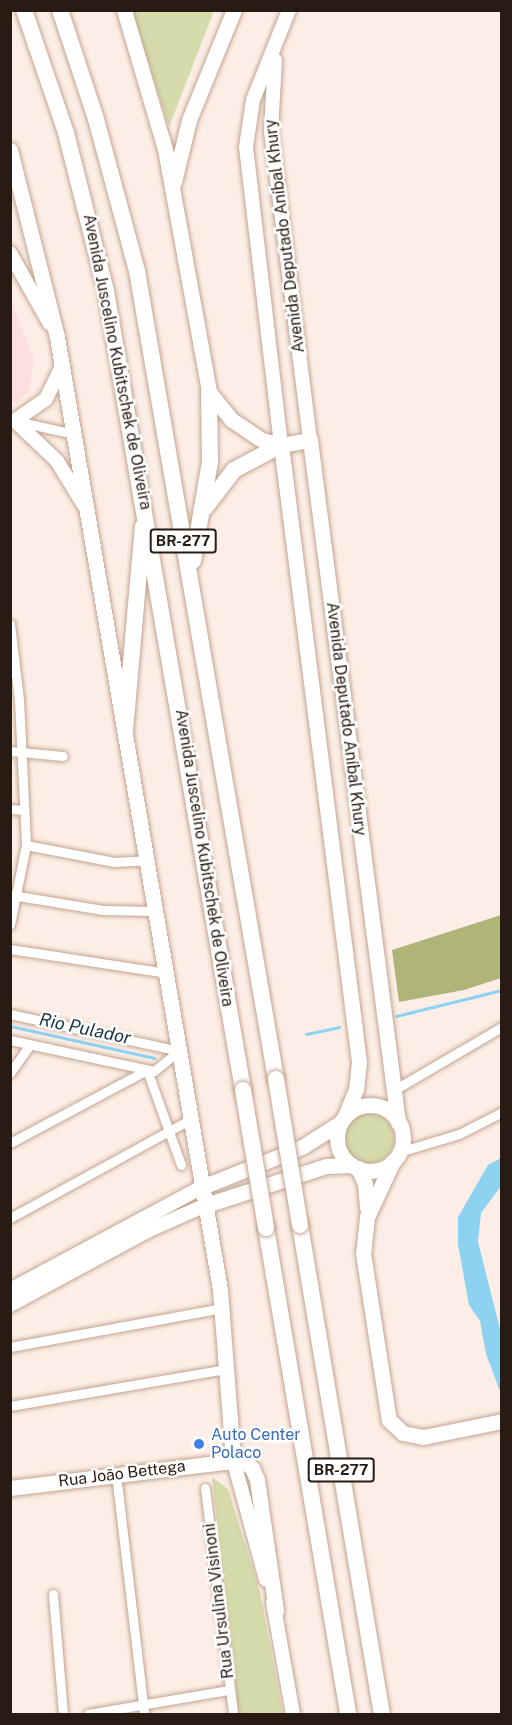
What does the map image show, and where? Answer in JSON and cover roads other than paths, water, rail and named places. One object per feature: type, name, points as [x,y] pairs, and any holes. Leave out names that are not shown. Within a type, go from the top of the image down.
[{"type":"highway","name":"Avenida Juscelino Kubitschek de Oliveira","points":[[24,10],[63,124],[94,240],[145,502],[348,1714]]},
{"type":"highway","name":"Avenida Juscelino Kubitschek de Oliveira","points":[[60,10],[127,229],[276,1079],[382,1714]]},
{"type":"highway","points":[[191,586],[195,534],[210,462],[209,392]]},
{"type":"highway","points":[[195,534],[204,510],[223,483],[255,456],[280,445]]},
{"type":"highway","points":[[125,731],[145,502]]},
{"type":"main road","points":[[124,10],[158,122],[209,392],[246,431],[280,445],[310,440]]},
{"type":"main road","points":[[172,191],[189,120],[234,10]]},
{"type":"main road","points":[[278,40],[289,10]]},
{"type":"main road","name":"Avenida Deputado Aníbal Khury","points":[[278,40],[271,131],[398,1122]]},
{"type":"main road","name":"Avenida Deputado Aníbal Khury","points":[[278,40],[253,100],[246,165],[359,1062],[356,1089],[342,1119]]},
{"type":"main road","points":[[10,150],[57,337],[206,1206],[222,1308],[233,1460],[247,1463],[257,1480],[293,1714]]},
{"type":"main road","points":[[10,253],[57,337]]},
{"type":"main road","points":[[62,366],[46,399],[13,420],[57,460],[87,511]]},
{"type":"main road","points":[[10,1290],[202,1187],[310,1143],[363,1106],[373,1105],[383,1108],[398,1122],[402,1132],[396,1156],[367,1217]]},
{"type":"main road","points":[[342,1119],[337,1142],[365,1184],[367,1217],[364,1267],[385,1409],[403,1433],[434,1436],[501,1421]]},
{"type":"main road","points":[[10,1305],[149,1230],[206,1206],[326,1166],[377,1170],[396,1156]]},
{"type":"main road","name":"Rua João Bettega","points":[[10,1488],[233,1460]]},
{"type":"street","points":[[13,420],[74,434]]},
{"type":"street","points":[[10,624],[22,752],[26,845],[13,895],[10,924]]},
{"type":"street","points":[[10,751],[63,756]]},
{"type":"street","points":[[10,809],[24,810]]},
{"type":"street","points":[[26,845],[114,862],[147,860]]},
{"type":"street","points":[[13,895],[103,910],[155,911]]},
{"type":"street","points":[[10,949],[166,973]]},
{"type":"street","points":[[10,1014],[179,1051]]},
{"type":"street","points":[[394,1090],[501,1027]]},
{"type":"street","points":[[10,1040],[147,1070],[158,1070],[179,1051]]},
{"type":"street","points":[[10,1073],[30,1044]]},
{"type":"street","points":[[147,1070],[181,1165]]},
{"type":"street","points":[[10,1143],[147,1070]]},
{"type":"street","points":[[396,1156],[459,1134],[501,1112]]},
{"type":"street","points":[[10,1218],[191,1119]]},
{"type":"street","points":[[10,1347],[222,1308]]},
{"type":"street","points":[[10,1406],[227,1369]]},
{"type":"street","points":[[116,1474],[143,1710]]},
{"type":"street","name":"Rua Ursulina Visinoni","points":[[205,1488],[233,1714]]},
{"type":"street","points":[[53,1594],[63,1714]]},
{"type":"street","points":[[88,1714],[143,1710],[229,1690]]},
{"type":"water","points":[[501,1158],[501,1186],[481,1213],[478,1242],[501,1333],[501,1394],[486,1354],[480,1321],[469,1305],[458,1244],[458,1217],[488,1165]]},
{"type":"waterway","name":"Rio Pulador","points":[[396,1016],[502,990]]},
{"type":"waterway","name":"Rio Pulador","points":[[10,1026],[154,1058]]},
{"type":"waterway","name":"Rio Pulador","points":[[306,1034],[339,1027]]},
{"type":"place","name":"Auto Center Polaco","points":[[199,1444]]}]
